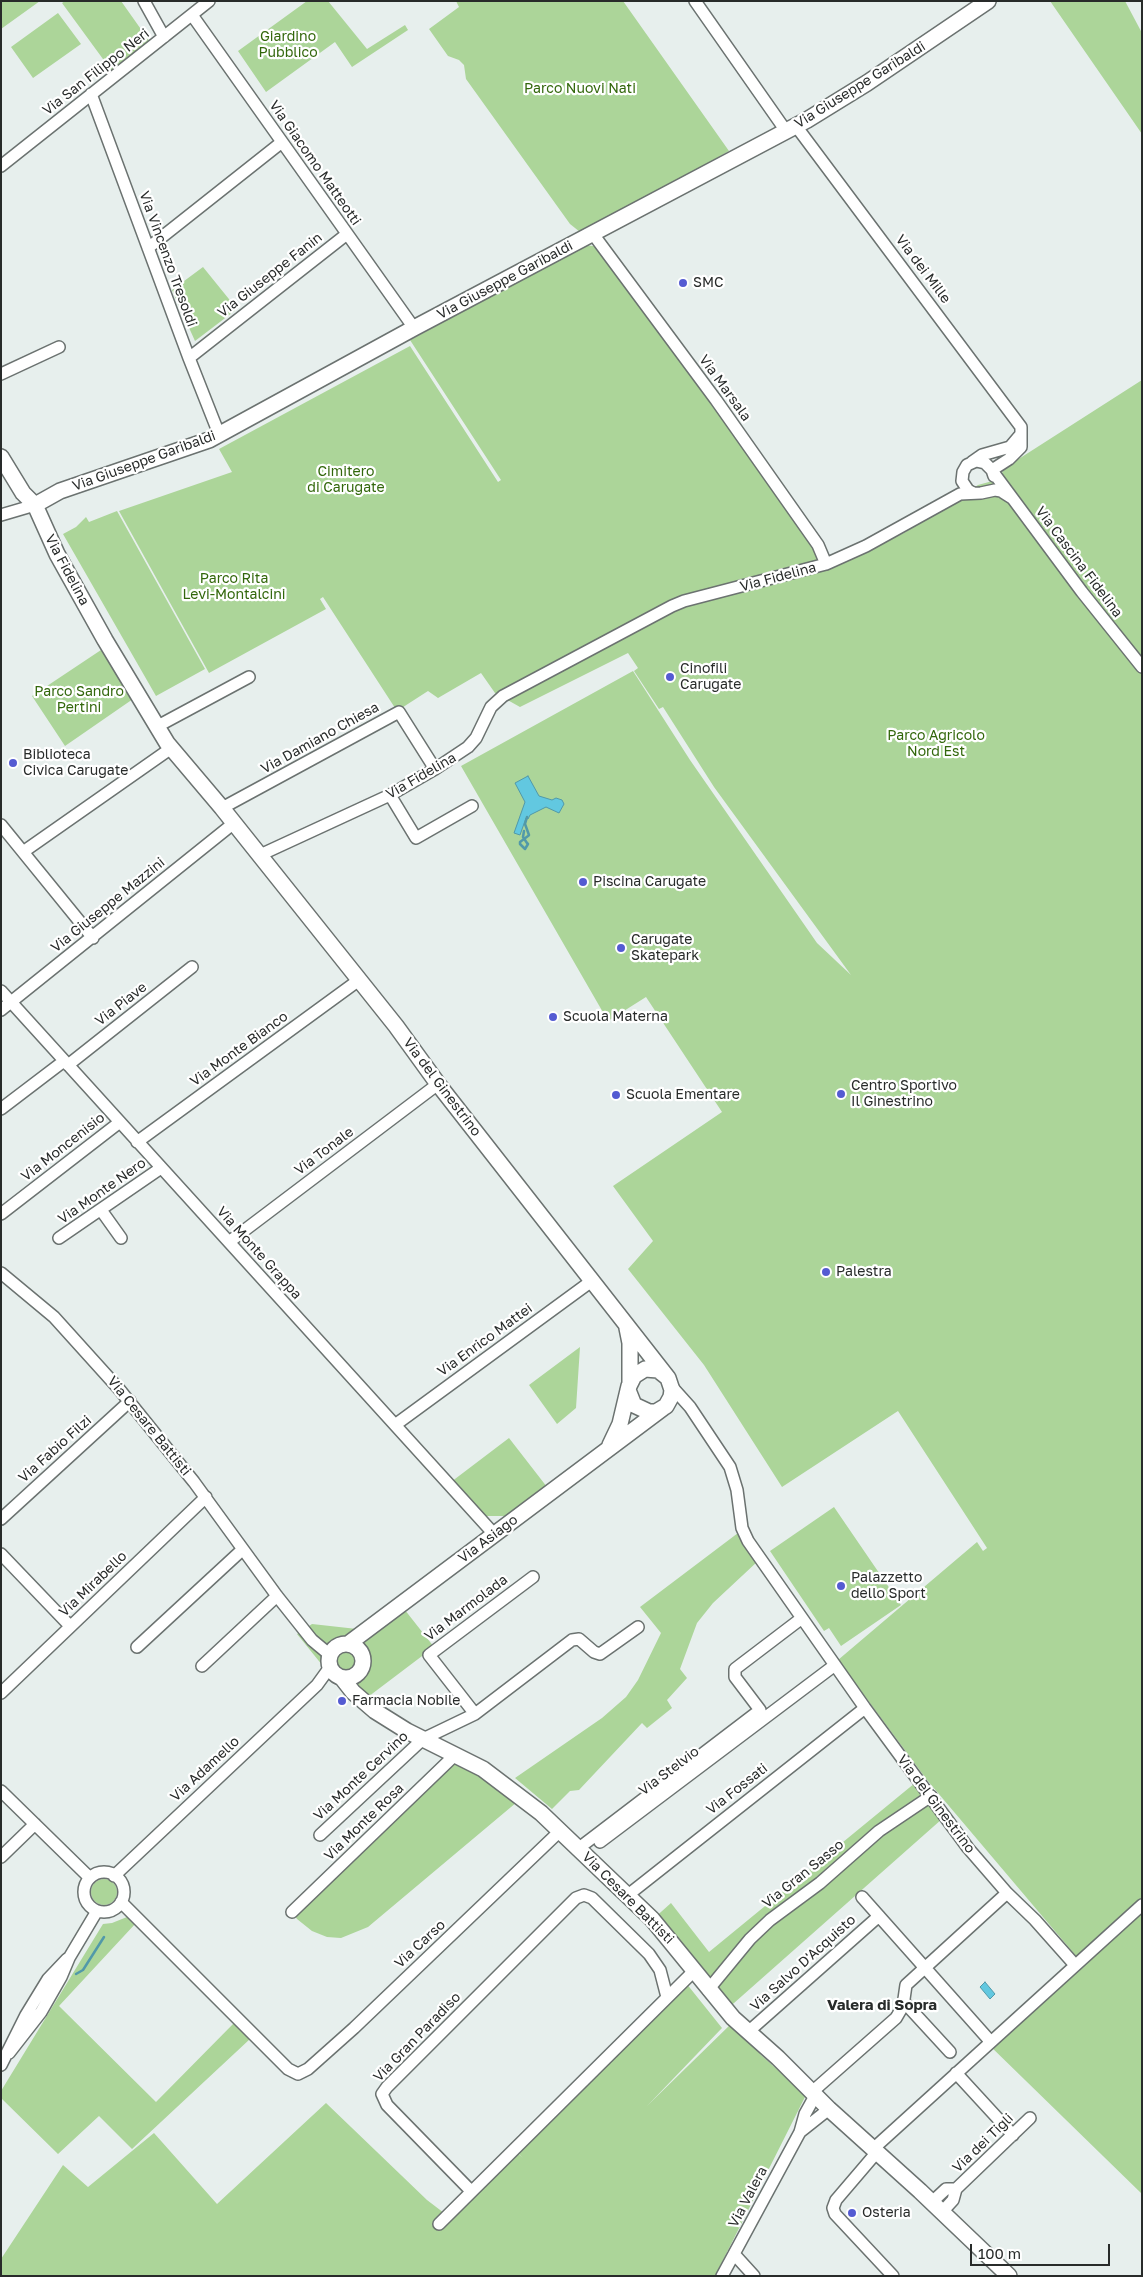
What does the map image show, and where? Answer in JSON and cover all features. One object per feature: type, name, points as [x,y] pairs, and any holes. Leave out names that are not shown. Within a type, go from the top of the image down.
[{"type":"street","points":[[144,1],[164,38]]},
{"type":"street","name":"Via San Filippo Neri","points":[[1,166],[209,1]]},
{"type":"street","name":"Via Giuseppe Garibaldi","points":[[1,515],[35,505],[60,491],[209,440],[414,328],[791,128],[867,83],[988,1]]},
{"type":"street","name":"Via dei Mille","points":[[700,3],[791,128],[1015,416],[1022,432]]},
{"type":"street","name":"Via Giacomo Matteotti","points":[[192,15],[414,328]]},
{"type":"street","name":"Via Vincenzo Tresoldi","points":[[92,94],[189,358],[219,434]]},
{"type":"street","points":[[148,248],[282,142]]},
{"type":"street","name":"Via Giuseppe Fanin","points":[[189,358],[347,234]]},
{"type":"street","name":"Via Marsala","points":[[593,234],[716,400],[818,545],[826,564]]},
{"type":"street","points":[[1,374],[59,347]]},
{"type":"street","points":[[967,465],[982,455],[1010,447],[1022,432]]},
{"type":"street","points":[[993,471],[1016,453],[1021,446],[1022,432]]},
{"type":"street","name":"Via Fidelina","points":[[1,457],[23,493],[35,505],[62,563],[170,749],[260,855],[390,795],[435,769],[468,747],[476,738],[491,707],[503,696],[672,606],[684,601],[826,564],[866,546],[960,494],[979,492]]},
{"type":"street","points":[[967,465],[981,461],[993,471],[994,482],[979,492]]},
{"type":"street","name":"Via Fidelina","points":[[939,505],[962,476],[967,465]]},
{"type":"street","name":"Via Cascina Fidelina","points":[[993,471],[1142,667]]},
{"type":"street","points":[[962,476],[964,486],[979,492],[1001,491],[1012,498]]},
{"type":"street","points":[[156,727],[249,677]]},
{"type":"street","name":"Via Damiano Chiesa","points":[[222,808],[399,712],[435,769]]},
{"type":"street","points":[[23,852],[170,749]]},
{"type":"street","points":[[390,795],[416,838],[472,806]]},
{"type":"street","name":"Via Giuseppe Mazzini","points":[[1,1010],[234,823]]},
{"type":"street","points":[[1,825],[93,938]]},
{"type":"street","name":"Via del Ginestrino","points":[[260,855],[593,1280],[623,1320],[671,1394],[699,1419],[732,1473],[738,1497],[740,1521],[746,1538],[865,1708],[968,1848],[1006,1893],[1035,1920],[1075,1965]]},
{"type":"street","name":"Via Piave","points":[[1,1110],[192,967]]},
{"type":"street","name":"Via Monte Bianco","points":[[138,1142],[359,980]]},
{"type":"street","name":"Via Monte Grappa","points":[[1,992],[494,1534]]},
{"type":"street","name":"Via Tonale","points":[[229,1242],[438,1084]]},
{"type":"street","name":"Via Moncenisio","points":[[1,1214],[120,1122]]},
{"type":"street","name":"Via Monte Nero","points":[[59,1238],[161,1168]]},
{"type":"street","points":[[101,1210],[121,1238]]},
{"type":"street","name":"Via Cesare Battisti","points":[[1,1273],[54,1317],[130,1401],[206,1497],[276,1596],[339,1670],[362,1689],[394,1723],[456,1754],[508,1786],[560,1831],[661,1929],[708,1990],[748,2032],[778,2058],[829,2110],[937,2207],[1009,2276]]},
{"type":"street","name":"Via Enrico Mattei","points":[[395,1425],[593,1280]]},
{"type":"street","name":"Via del Ginestrino","points":[[623,1320],[630,1339],[629,1386]]},
{"type":"street","points":[[609,1447],[622,1416],[629,1386],[638,1373],[649,1368],[662,1372],[671,1394],[652,1412],[640,1410],[632,1402],[629,1386]]},
{"type":"street","name":"Via Asiago","points":[[339,1670],[337,1646],[354,1648],[367,1631],[609,1447],[671,1394]]},
{"type":"street","name":"Via Fabio Filzi","points":[[1,1519],[130,1401]]},
{"type":"street","name":"Via Mirabello","points":[[1,1693],[206,1497]]},
{"type":"street","points":[[137,1647],[242,1550]]},
{"type":"street","points":[[1,1554],[70,1626]]},
{"type":"street","name":"Via Marmolada","points":[[475,1714],[429,1655],[533,1577]]},
{"type":"street","points":[[202,1666],[276,1596]]},
{"type":"street","points":[[765,1711],[735,1677],[734,1669],[802,1618]]},
{"type":"street","points":[[423,1739],[475,1714],[574,1639],[579,1639],[594,1652],[600,1654],[638,1627]]},
{"type":"street","points":[[339,1670],[363,1664],[354,1648]]},
{"type":"street","name":"Via Stelvio","points":[[582,1851],[765,1711],[835,1665]]},
{"type":"street","name":"Via Adamello","points":[[114,1876],[317,1685],[339,1670]]},
{"type":"street","name":"Via Fossati","points":[[628,1895],[865,1708]]},
{"type":"street","name":"Via Monte Cervino","points":[[320,1835],[423,1739]]},
{"type":"street","name":"Via Monte Rosa","points":[[292,1912],[456,1754]]},
{"type":"street","points":[[1,1791],[90,1878]]},
{"type":"street","name":"Via Gran Sasso","points":[[708,1990],[750,1939],[770,1920],[815,1886],[879,1831],[931,1796]]},
{"type":"street","points":[[1,1857],[35,1824]]},
{"type":"street","name":"Via Carso","points":[[121,1902],[288,2069],[298,2074],[308,2069],[354,2028],[560,1831]]},
{"type":"street","points":[[100,1873],[114,1876],[123,1888],[121,1902],[111,1911],[97,1911],[89,1905],[84,1897],[85,1887],[90,1878],[100,1873]]},
{"type":"street","points":[[813,2094],[896,2018],[904,2002],[905,1986],[1006,1893]]},
{"type":"street","name":"Via Gran Paradiso","points":[[471,2191],[385,2104],[382,2094],[576,1898],[584,1896],[593,1899],[649,1954],[660,1970],[667,1997]]},
{"type":"street","points":[[862,1897],[990,2041]]},
{"type":"street","points":[[893,2276],[835,2214],[833,2208],[836,2200],[875,2151],[990,2041],[1142,1905]]},
{"type":"street","points":[[1,2065],[9,2053],[24,2020],[50,1977],[69,1958],[97,1911]]},
{"type":"street","name":"Via Salvo D'Acquisto","points":[[748,2032],[879,1916]]},
{"type":"street","points":[[439,2224],[694,1971]]},
{"type":"street","points":[[904,2002],[950,2052]]},
{"type":"street","points":[[956,2073],[1013,2134]]},
{"type":"street","name":"Via Valera","points":[[722,2276],[800,2132],[813,2094]]},
{"type":"street","name":"Via Valera","points":[[800,2132],[829,2110]]},
{"type":"street","name":"Via dei Tigli","points":[[937,2207],[955,2198],[956,2189],[1030,2118]]},
{"type":"street","points":[[734,2254],[754,2276]]},
{"type":"green space","points":[[1,1],[40,1],[1,29]]},
{"type":"green space","points":[[65,1],[121,1],[150,42],[111,70],[62,3]]},
{"type":"green space","name":"Giardino Pubblico","points":[[307,1],[328,1],[367,49],[405,25],[408,30],[352,67],[335,42],[266,92],[238,51]]},
{"type":"green space","name":"Parco Nuovi Nati","points":[[456,1],[623,1],[729,151],[588,232],[580,232],[570,224],[466,79],[464,65],[459,60],[448,56],[429,29],[459,7]]},
{"type":"green space","points":[[1050,1],[1125,1],[1142,33],[1142,134]]},
{"type":"green space","points":[[58,13],[81,44],[33,78],[11,47]]},
{"type":"green space","name":"Parco Agricolo Nord Est","points":[[586,245],[599,247],[603,250],[828,568],[904,533],[978,485],[996,480],[1002,474],[1003,469],[1142,380],[1142,2194],[986,2042],[1076,1956],[927,1780],[838,1660],[977,1542],[983,1551],[987,1548],[898,1411],[782,1487],[704,1365],[628,1269],[653,1241],[613,1186],[722,1112],[646,997],[608,1021],[461,766],[633,671],[690,760],[817,943],[851,975],[714,787],[663,707],[659,709],[634,671],[638,668],[628,653],[520,707],[495,693],[481,673],[438,698],[428,691],[397,711],[323,597],[320,599],[326,609],[209,673],[119,511],[232,472],[219,449],[410,346],[498,482],[501,480],[410,340]]},
{"type":"green space","points":[[203,267],[237,309],[195,341],[172,290]]},
{"type":"green space","points":[[117,511],[205,669],[156,696],[63,534],[76,527],[86,517],[89,522]]},
{"type":"green space","name":"Parco Sandro Pertini","points":[[104,648],[133,699],[65,746],[32,696]]},
{"type":"green space","points":[[580,1347],[576,1408],[557,1424],[529,1385]]},
{"type":"green space","points":[[509,1438],[547,1487],[507,1516],[486,1516],[451,1482]]},
{"type":"green space","points":[[834,1507],[901,1605],[841,1646],[829,1628],[824,1631],[770,1551]]},
{"type":"green space","points":[[738,1533],[758,1561],[713,1603],[697,1623],[680,1669],[687,1678],[667,1700],[672,1708],[647,1728],[642,1723],[579,1790],[570,1791],[552,1809],[515,1778],[602,1718],[626,1697],[638,1680],[661,1633],[640,1607]]},
{"type":"green space","points":[[401,1605],[434,1647],[356,1706],[333,1678],[318,1685],[327,1671],[297,1634],[312,1624],[357,1629]]},
{"type":"green space","points":[[456,1759],[517,1802],[368,1927],[341,1938],[327,1937],[312,1931],[297,1919],[292,1912]]},
{"type":"green space","points":[[915,1783],[942,1819],[725,2011],[652,1920],[671,1903],[709,1952]]},
{"type":"green space","points":[[104,1879],[113,1883],[117,1892],[113,1901],[104,1905],[95,1901],[91,1892],[95,1883]]},
{"type":"green space","points":[[127,1917],[136,1923],[59,2006],[156,2102],[234,2023],[250,2039],[132,2149],[99,2116],[58,2154],[1,2098],[1,2091],[103,1924],[112,1923]]},
{"type":"green space","points":[[686,1983],[722,2028],[647,2106],[733,2022],[761,2055],[806,2095],[715,2276],[1,2276],[1,2259],[63,2165],[88,2187],[154,2133],[217,2204],[326,2103],[427,2200],[444,2213],[515,2151],[523,2158],[516,2151]]},
{"type":"water","points":[[528,776],[539,796],[552,800],[556,798],[562,800],[564,804],[559,813],[546,807],[530,815],[528,819],[526,818],[520,835],[514,833],[525,802],[515,783]]},
{"type":"water","points":[[985,1982],[995,1994],[990,1999],[980,1987]]},
{"type":"waterway","points":[[524,831],[523,837],[527,843],[528,844],[525,849],[520,842],[528,836],[529,835],[525,824],[527,817]]},
{"type":"waterway","points":[[76,1974],[83,1970],[104,1937]]},
{"type":"place","name":"SMC","points":[[683,283]]},
{"type":"place","name":"Cinofili Carugate","points":[[670,677]]},
{"type":"place","name":"Biblioteca Civica Carugate","points":[[13,763]]},
{"type":"place","name":"Piscina Carugate","points":[[583,882]]},
{"type":"place","name":"Carugate Skatepark","points":[[621,948]]},
{"type":"place","name":"Scuola Materna","points":[[553,1017]]},
{"type":"place","name":"Centro Sportivo Il Ginestrino","points":[[841,1094]]},
{"type":"place","name":"Scuola Ementare","points":[[616,1095]]},
{"type":"place","name":"Palestra","points":[[826,1272]]},
{"type":"place","name":"Palazzetto dello Sport","points":[[841,1586]]},
{"type":"place","name":"Farmacia Nobile","points":[[342,1701]]},
{"type":"place","name":"Osteria","points":[[852,2213]]},
{"type":"district","name":"Valera di Sopra","points":[[882,2005]]},
{"type":"park label","name":"Cimitero di Carugate","points":[[346,480]]},
{"type":"park label","name":"Parco Rita Levi-Montalcini","points":[[234,588]]}]
